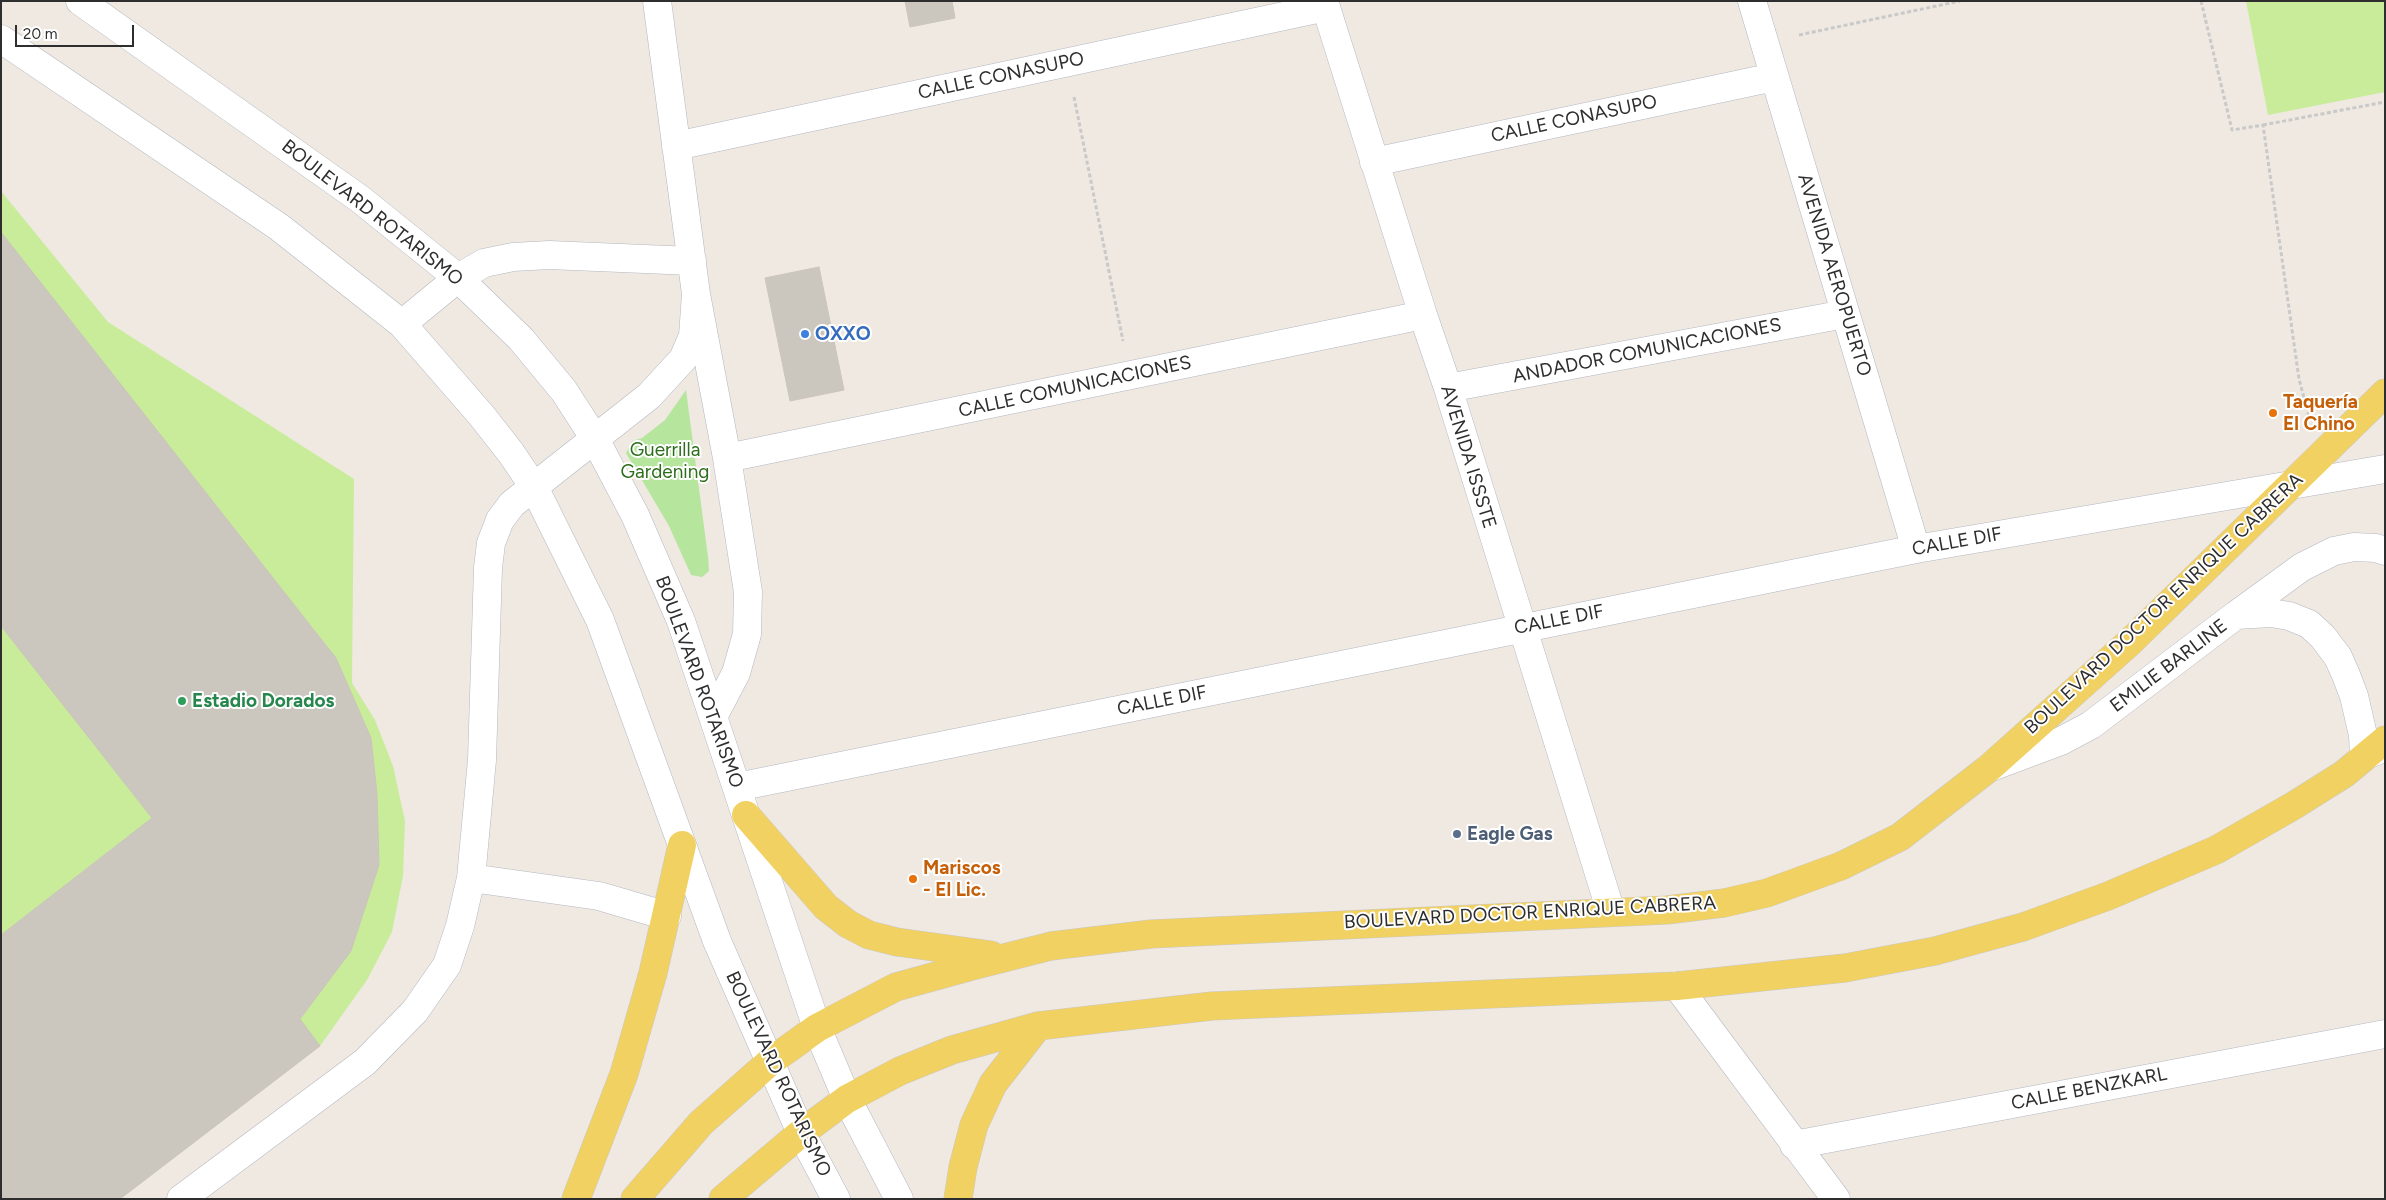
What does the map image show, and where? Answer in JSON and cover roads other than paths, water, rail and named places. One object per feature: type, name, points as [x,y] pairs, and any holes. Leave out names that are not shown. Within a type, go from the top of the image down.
[{"type":"main road","name":"BOULEVARD DOCTOR ENRIQUE CABRERA","points":[[635,1199],[701,1123],[771,1061],[817,1028],[896,987],[1052,946],[1151,934],[1666,910],[1724,902],[1767,892],[1841,866],[1900,837],[1988,768],[2130,642],[2385,393]]},
{"type":"main road","points":[[723,1199],[801,1133],[846,1099],[900,1071],[952,1050],[1038,1026],[1212,1006],[1677,986],[1845,968],[1935,952],[2023,927],[2108,896],[2216,850],[2344,774],[2374,752],[2385,740]]},
{"type":"main road","points":[[746,814],[826,907],[848,924],[868,934],[897,942],[1007,957]]},
{"type":"main road","points":[[576,1199],[624,1074],[653,974],[682,844]]},
{"type":"main road","points":[[958,1199],[963,1167],[974,1125],[993,1084],[1038,1026]]},
{"type":"street","name":"BOULEVARD ROTARISMO","points":[[80,1],[360,199],[458,278],[521,339],[564,391],[595,439],[635,515],[681,621],[714,715],[817,1028],[846,1099],[899,1199]]},
{"type":"street","points":[[657,1],[696,294],[727,458],[748,592],[747,634],[736,672],[714,715]]},
{"type":"street","name":"AVENIDA AEROPUERTO","points":[[1752,1],[1916,549]]},
{"type":"street","name":"CALLE CONASUPO","points":[[676,146],[1067,62],[1325,4]]},
{"type":"street","name":"AVENIDA ISSSTE","points":[[1325,4],[1423,315],[1448,388],[1521,628],[1611,912]]},
{"type":"street","name":"BOULEVARD ROTARISMO","points":[[1,39],[279,227],[402,324],[482,416],[534,487],[600,620],[717,941],[801,1133],[836,1199]]},
{"type":"street","name":"CALLE CONASUPO","points":[[1374,162],[1774,77]]},
{"type":"street","points":[[402,324],[458,278],[484,263],[513,257],[549,255],[692,261]]},
{"type":"street","points":[[181,1199],[366,1062],[414,1011],[447,965],[460,926],[471,878],[482,760],[487,585],[491,543],[500,520],[512,504],[649,396],[683,359],[693,336],[696,294]]},
{"type":"street","name":"ANDADOR COMUNICACIONES","points":[[1448,388],[1845,314]]},
{"type":"street","name":"CALLE COMUNICACIONES","points":[[727,458],[1423,315]]},
{"type":"street","name":"CALLE DIF","points":[[737,787],[1916,549],[2385,468]]},
{"type":"street","points":[[2236,615],[2302,567],[2334,551],[2354,547],[2376,548],[2385,551]]},
{"type":"street","name":"EMILIE BARLINE","points":[[1988,768],[2061,742],[2091,725],[2236,615],[2272,613],[2289,616],[2309,624],[2323,637],[2338,657],[2354,696],[2363,735],[2374,752]]},
{"type":"street","points":[[471,878],[599,896],[667,916]]},
{"type":"street","points":[[1677,986],[1836,1199]]},
{"type":"street","name":"CALLE BENZKARL","points":[[1794,1145],[2385,1034]]},
{"type":"place","name":"OXXO","points":[[805,334]]},
{"type":"place","name":"Taquería El Chino","points":[[2273,413]]},
{"type":"place","name":"Estadio Dorados","points":[[182,701]]},
{"type":"place","name":"Eagle Gas","points":[[1457,834]]},
{"type":"place","name":"Mariscos - El Lic.","points":[[913,879]]},
{"type":"park label","name":"Guerrilla Gardening","points":[[665,461]]}]
